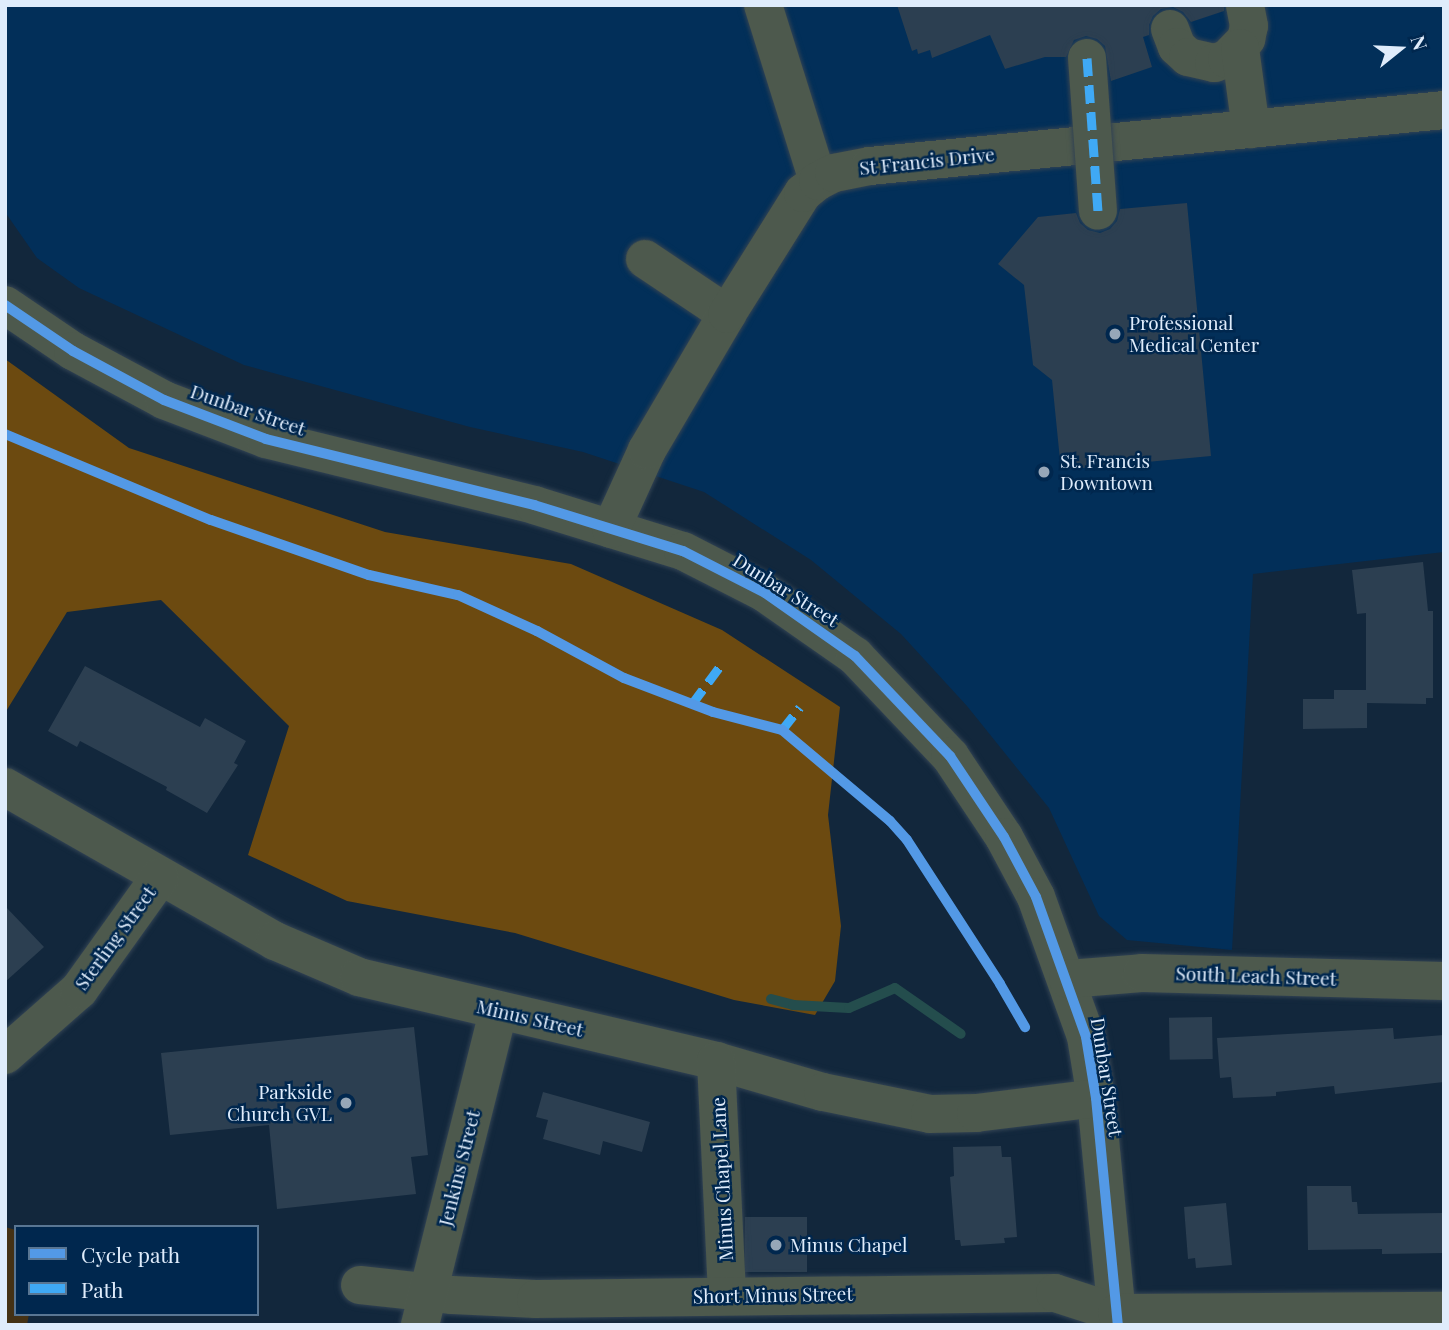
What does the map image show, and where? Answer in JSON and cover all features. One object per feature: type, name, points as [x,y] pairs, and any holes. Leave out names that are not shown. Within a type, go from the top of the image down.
[{"type":"street","points":[[763,5],[818,181]]},
{"type":"street","points":[[1170,29],[1177,47],[1188,57],[1200,62],[1227,59],[1251,18]]},
{"type":"street","points":[[1251,18],[1251,129]]},
{"type":"street","points":[[1087,58],[1098,211]]},
{"type":"street","name":"St Francis Drive","points":[[611,529],[647,450],[727,314],[803,193],[818,181],[834,173],[870,166],[1444,110]]},
{"type":"street","points":[[645,259],[727,314]]},
{"type":"street","name":"Dunbar Street","points":[[5,305],[73,352],[164,400],[266,439],[534,505],[708,562],[765,593],[855,656],[950,756],[1004,837],[1036,897],[1087,1037],[1096,1098],[1117,1319]]},
{"type":"street","name":"Minus Street","points":[[5,787],[275,941],[359,977],[716,1061],[823,1092],[930,1114],[976,1113],[1096,1098]]},
{"type":"street","name":"Sterling Street","points":[[5,1055],[79,990],[160,877]]},
{"type":"street","name":"South Leach Street","points":[[1068,979],[1142,973],[1444,981]]},
{"type":"street","name":"Jenkins Street","points":[[423,1308],[498,1011]]},
{"type":"street","name":"Minus Chapel Lane","points":[[716,1061],[727,1296]]},
{"type":"street","name":"Short Minus Street","points":[[360,1285],[423,1308],[536,1298],[1055,1293],[1117,1319],[1444,1311]]},
{"type":"shaded area","name":"St. Francis Downtown","points":[[5,5],[1444,5],[1444,552],[1253,574],[1232,950],[1127,940],[1099,916],[1049,808],[967,706],[901,634],[811,560],[704,492],[583,452],[470,427],[244,365],[79,288],[37,258],[5,212]]},
{"type":"shaded area","points":[[5,359],[129,448],[385,532],[571,564],[722,630],[840,707],[828,815],[841,926],[835,981],[815,1015],[734,1000],[515,933],[347,901],[248,855],[289,726],[161,600],[67,612],[5,713]]},
{"type":"shaded area","points":[[5,1227],[14,1229],[14,1316],[29,1316],[27,1325],[5,1325]]},
{"type":"building","points":[[897,5],[1224,5],[1224,11],[1191,22],[1183,12],[1173,7],[1161,9],[1153,16],[1149,35],[1143,37],[1152,67],[1111,81],[1105,46],[1097,39],[1086,36],[1074,40],[1066,57],[1045,57],[1005,69],[990,35],[932,58],[930,50],[918,54],[917,49],[912,51]]},
{"type":"building","name":"Professional Medical Center","points":[[1187,203],[1211,456],[1061,470],[1052,380],[1033,365],[1024,285],[998,264],[1038,217],[1076,213],[1080,223],[1088,230],[1100,233],[1110,229],[1117,221],[1120,209]]},
{"type":"building","points":[[1423,562],[1428,611],[1433,611],[1433,698],[1426,698],[1426,704],[1367,703],[1367,728],[1303,729],[1303,699],[1334,699],[1334,690],[1366,690],[1366,613],[1357,614],[1352,570]]},
{"type":"building","points":[[85,666],[200,727],[205,718],[246,741],[234,763],[238,765],[207,813],[166,790],[167,787],[80,741],[77,747],[48,731]]},
{"type":"building","points":[[5,906],[44,947],[5,982]]},
{"type":"building","points":[[1212,1017],[1213,1059],[1170,1060],[1169,1018]]},
{"type":"building","points":[[414,1027],[428,1155],[411,1157],[416,1194],[277,1209],[269,1125],[170,1135],[161,1053]]},
{"type":"building","points":[[1393,1028],[1394,1039],[1444,1035],[1444,1082],[1335,1094],[1334,1086],[1276,1092],[1276,1096],[1233,1098],[1231,1077],[1220,1078],[1217,1038]]},
{"type":"building","points":[[543,1092],[650,1122],[642,1152],[603,1141],[600,1155],[543,1139],[548,1120],[536,1117]]},
{"type":"building","points":[[1001,1146],[1002,1157],[1011,1157],[1017,1237],[1004,1238],[1005,1243],[961,1246],[960,1240],[955,1240],[950,1177],[954,1176],[953,1147]]},
{"type":"building","points":[[1307,1186],[1351,1186],[1352,1202],[1357,1202],[1358,1214],[1444,1213],[1444,1253],[1382,1254],[1382,1249],[1308,1250]]},
{"type":"building","points":[[1226,1203],[1232,1265],[1196,1268],[1195,1258],[1188,1259],[1184,1207]]},
{"type":"building","points":[[745,1217],[807,1217],[807,1272],[745,1272]]},
{"type":"waterway","points":[[771,999],[793,1005],[849,1008],[895,988],[961,1034]]},
{"type":"marked path","points":[[1087,58],[1098,211]]},
{"type":"marked path","points":[[692,704],[721,665]]},
{"type":"marked path","points":[[782,730],[800,707]]},
{"type":"cycle path","points":[[5,305],[73,351],[164,400],[266,439],[534,505],[683,551],[765,593],[855,656],[950,756],[1004,837],[1036,897],[1086,1037],[1096,1098],[1118,1325]]},
{"type":"cycle path","points":[[5,434],[211,520],[369,575],[458,595],[537,631],[624,678],[713,712],[782,730],[890,821],[907,840],[1025,1027]]},
{"type":"place","name":"Professional Medical Center","points":[[1115,334]]},
{"type":"place","name":"St. Francis Downtown","points":[[1044,472]]},
{"type":"place","name":"Parkside Church GVL","points":[[346,1103]]},
{"type":"place","name":"Minus Chapel","points":[[776,1245]]}]
